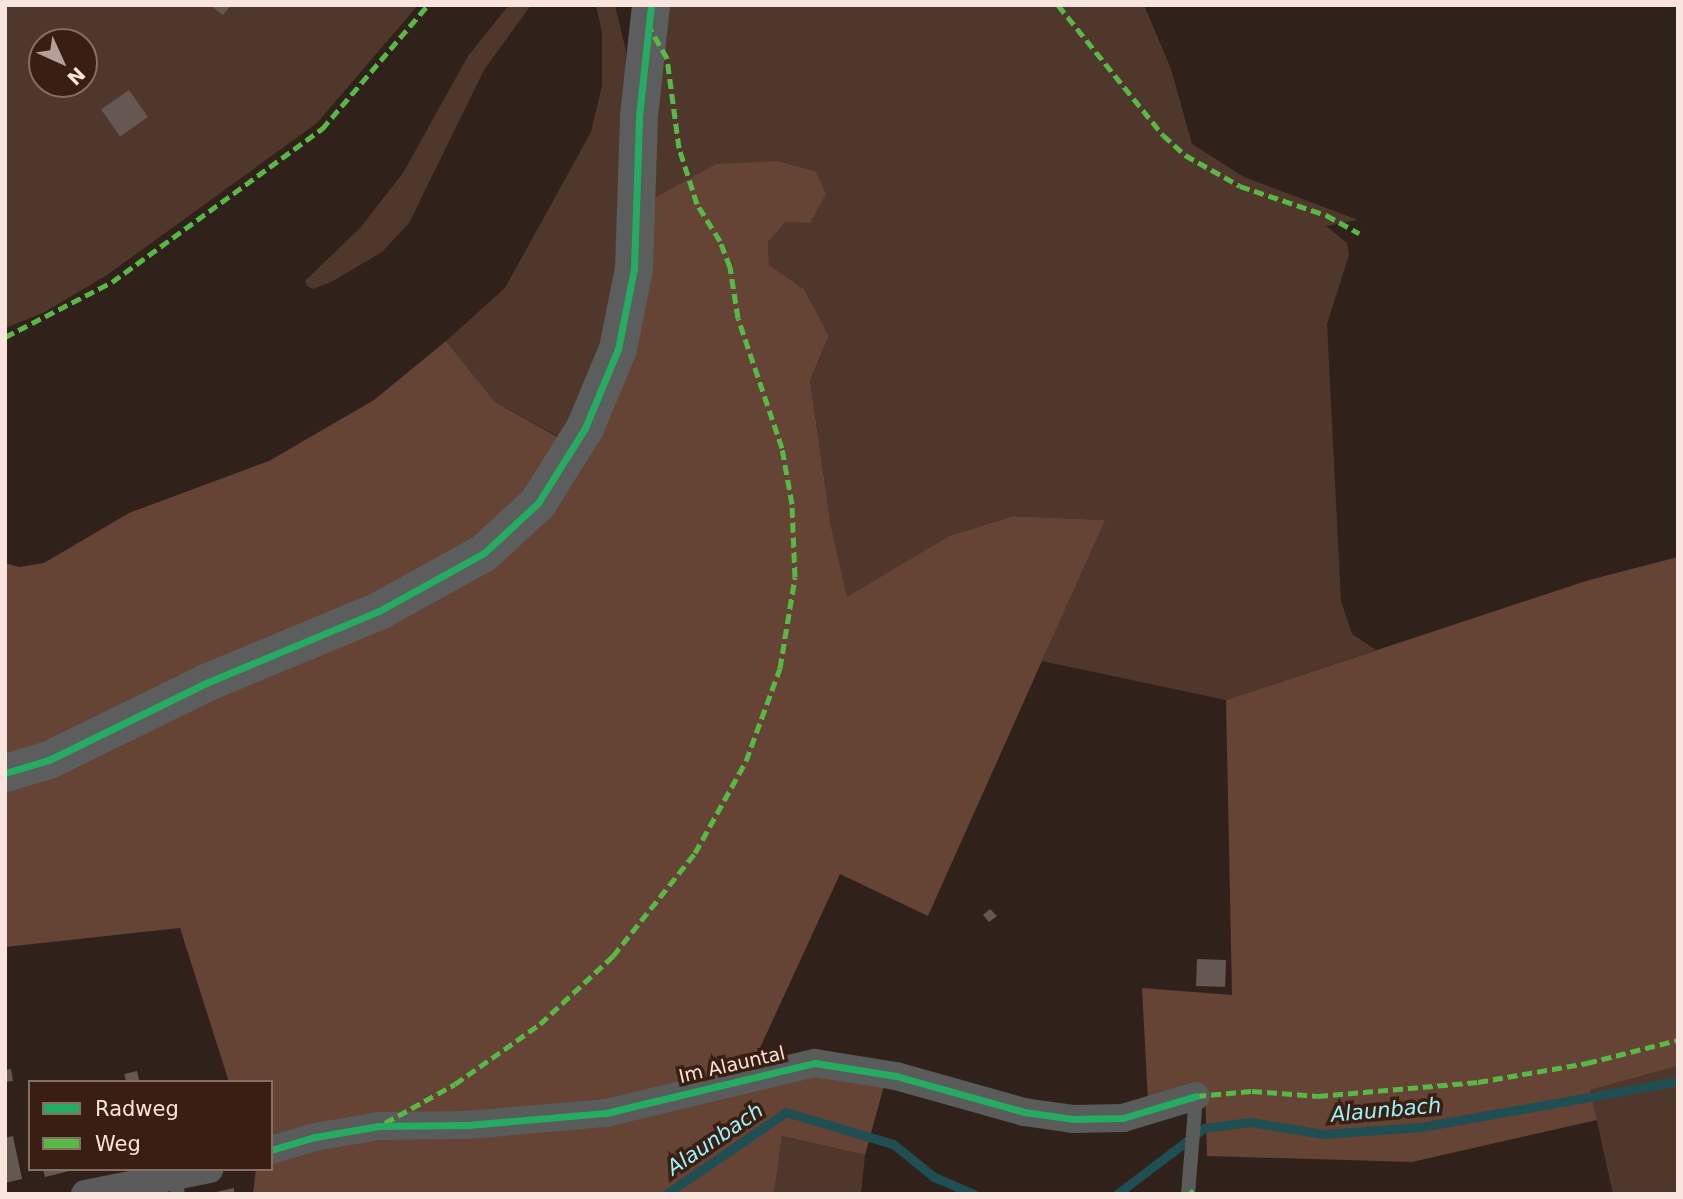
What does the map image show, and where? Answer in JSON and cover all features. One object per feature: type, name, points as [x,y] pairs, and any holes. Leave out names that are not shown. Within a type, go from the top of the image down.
[{"type":"street","points":[[5,773],[49,760],[206,683],[379,611],[484,554],[538,503],[585,428],[618,349],[634,269],[639,116],[651,5]]},
{"type":"street","name":"Im Alauntal","points":[[273,1149],[315,1137],[379,1126],[468,1125],[606,1113],[815,1063],[896,1076],[1024,1112],[1073,1119],[1123,1118],[1195,1107]]},
{"type":"street","points":[[85,1194],[177,1185],[205,1171]]},
{"type":"lane","points":[[1188,1194],[1195,1107]]},
{"type":"shaded area","points":[[5,5],[418,5],[317,123],[107,275],[43,313],[5,328]]},
{"type":"shaded area","points":[[509,5],[531,5],[484,70],[409,223],[382,252],[333,281],[313,289],[307,286],[305,281],[360,228],[403,173],[468,56]]},
{"type":"shaded area","points":[[596,5],[615,5],[626,51],[619,267],[604,345],[561,438],[495,402],[446,341],[505,288],[591,132],[602,86],[602,33]]},
{"type":"shaded area","points":[[663,5],[1144,5],[1171,69],[1192,144],[1244,177],[1358,220],[1326,226],[1347,243],[1349,255],[1327,324],[1341,601],[1352,634],[1376,650],[1226,700],[1042,661],[1104,520],[1013,516],[949,536],[847,598],[831,526],[810,380],[829,336],[804,289],[769,265],[768,242],[786,222],[810,222],[825,195],[816,173],[651,200]]},
{"type":"shaded area","points":[[778,161],[816,172],[826,194],[810,223],[786,222],[768,242],[769,265],[804,289],[829,336],[810,380],[831,526],[847,597],[949,536],[1013,516],[1105,520],[928,916],[840,874],[753,1063],[813,1049],[890,1064],[865,1155],[782,1136],[774,1194],[253,1194],[256,1171],[273,1171],[273,1080],[228,1080],[180,928],[5,947],[5,563],[19,567],[44,563],[129,513],[269,461],[374,400],[446,341],[495,402],[588,454],[651,200],[716,164]]},
{"type":"shaded area","points":[[1678,557],[1678,1066],[1590,1090],[1597,1120],[1412,1162],[1207,1156],[1205,1086],[1148,1101],[1142,988],[1232,995],[1226,700],[1589,580]]},
{"type":"shaded area","points":[[1678,1066],[1678,1194],[1613,1194],[1590,1090]]},
{"type":"shaded area","points":[[782,1136],[865,1155],[861,1194],[774,1194]]},
{"type":"building","points":[[210,5],[231,5],[223,15]]},
{"type":"building","points":[[129,90],[148,117],[120,137],[101,110]]},
{"type":"building","points":[[990,909],[997,916],[989,922],[983,915]]},
{"type":"building","points":[[1197,959],[1226,960],[1225,987],[1196,986]]},
{"type":"building","points":[[11,1069],[13,1081],[5,1082],[5,1070]]},
{"type":"building","points":[[137,1071],[139,1080],[126,1080],[124,1074]]},
{"type":"building","points":[[13,1136],[22,1179],[5,1183],[5,1138]]},
{"type":"building","points":[[44,1171],[69,1171],[45,1177]]},
{"type":"building","points":[[234,1188],[234,1194],[212,1194],[212,1193]]},
{"type":"waterway","name":"Alaunbach","points":[[1117,1194],[1204,1128],[1250,1122],[1323,1134],[1421,1127],[1678,1081]]},
{"type":"waterway","name":"Alaunbach","points":[[666,1194],[786,1112],[893,1144],[934,1177],[974,1194]]},
{"type":"marked path","points":[[5,337],[112,282],[322,129],[428,5]]},
{"type":"marked path","points":[[1058,5],[1163,135],[1185,155],[1240,186],[1326,215],[1359,233]]},
{"type":"marked path","points":[[385,1123],[455,1084],[540,1024],[613,956],[695,853],[746,761],[780,668],[795,577],[792,504],[782,448],[738,318],[730,267],[720,241],[697,204],[679,148],[667,58],[649,27]]},
{"type":"marked path","points":[[1196,1096],[1252,1091],[1318,1096],[1478,1082],[1587,1063],[1678,1040]]},
{"type":"marked path","points":[[1190,1190],[1193,1194]]},
{"type":"cycle path","points":[[5,773],[49,760],[206,683],[379,611],[484,553],[538,503],[585,428],[618,349],[634,269],[639,116],[651,5]]},
{"type":"cycle path","points":[[273,1149],[315,1137],[379,1126],[468,1125],[606,1113],[815,1063],[896,1076],[1024,1112],[1073,1119],[1123,1118],[1196,1096]]}]
